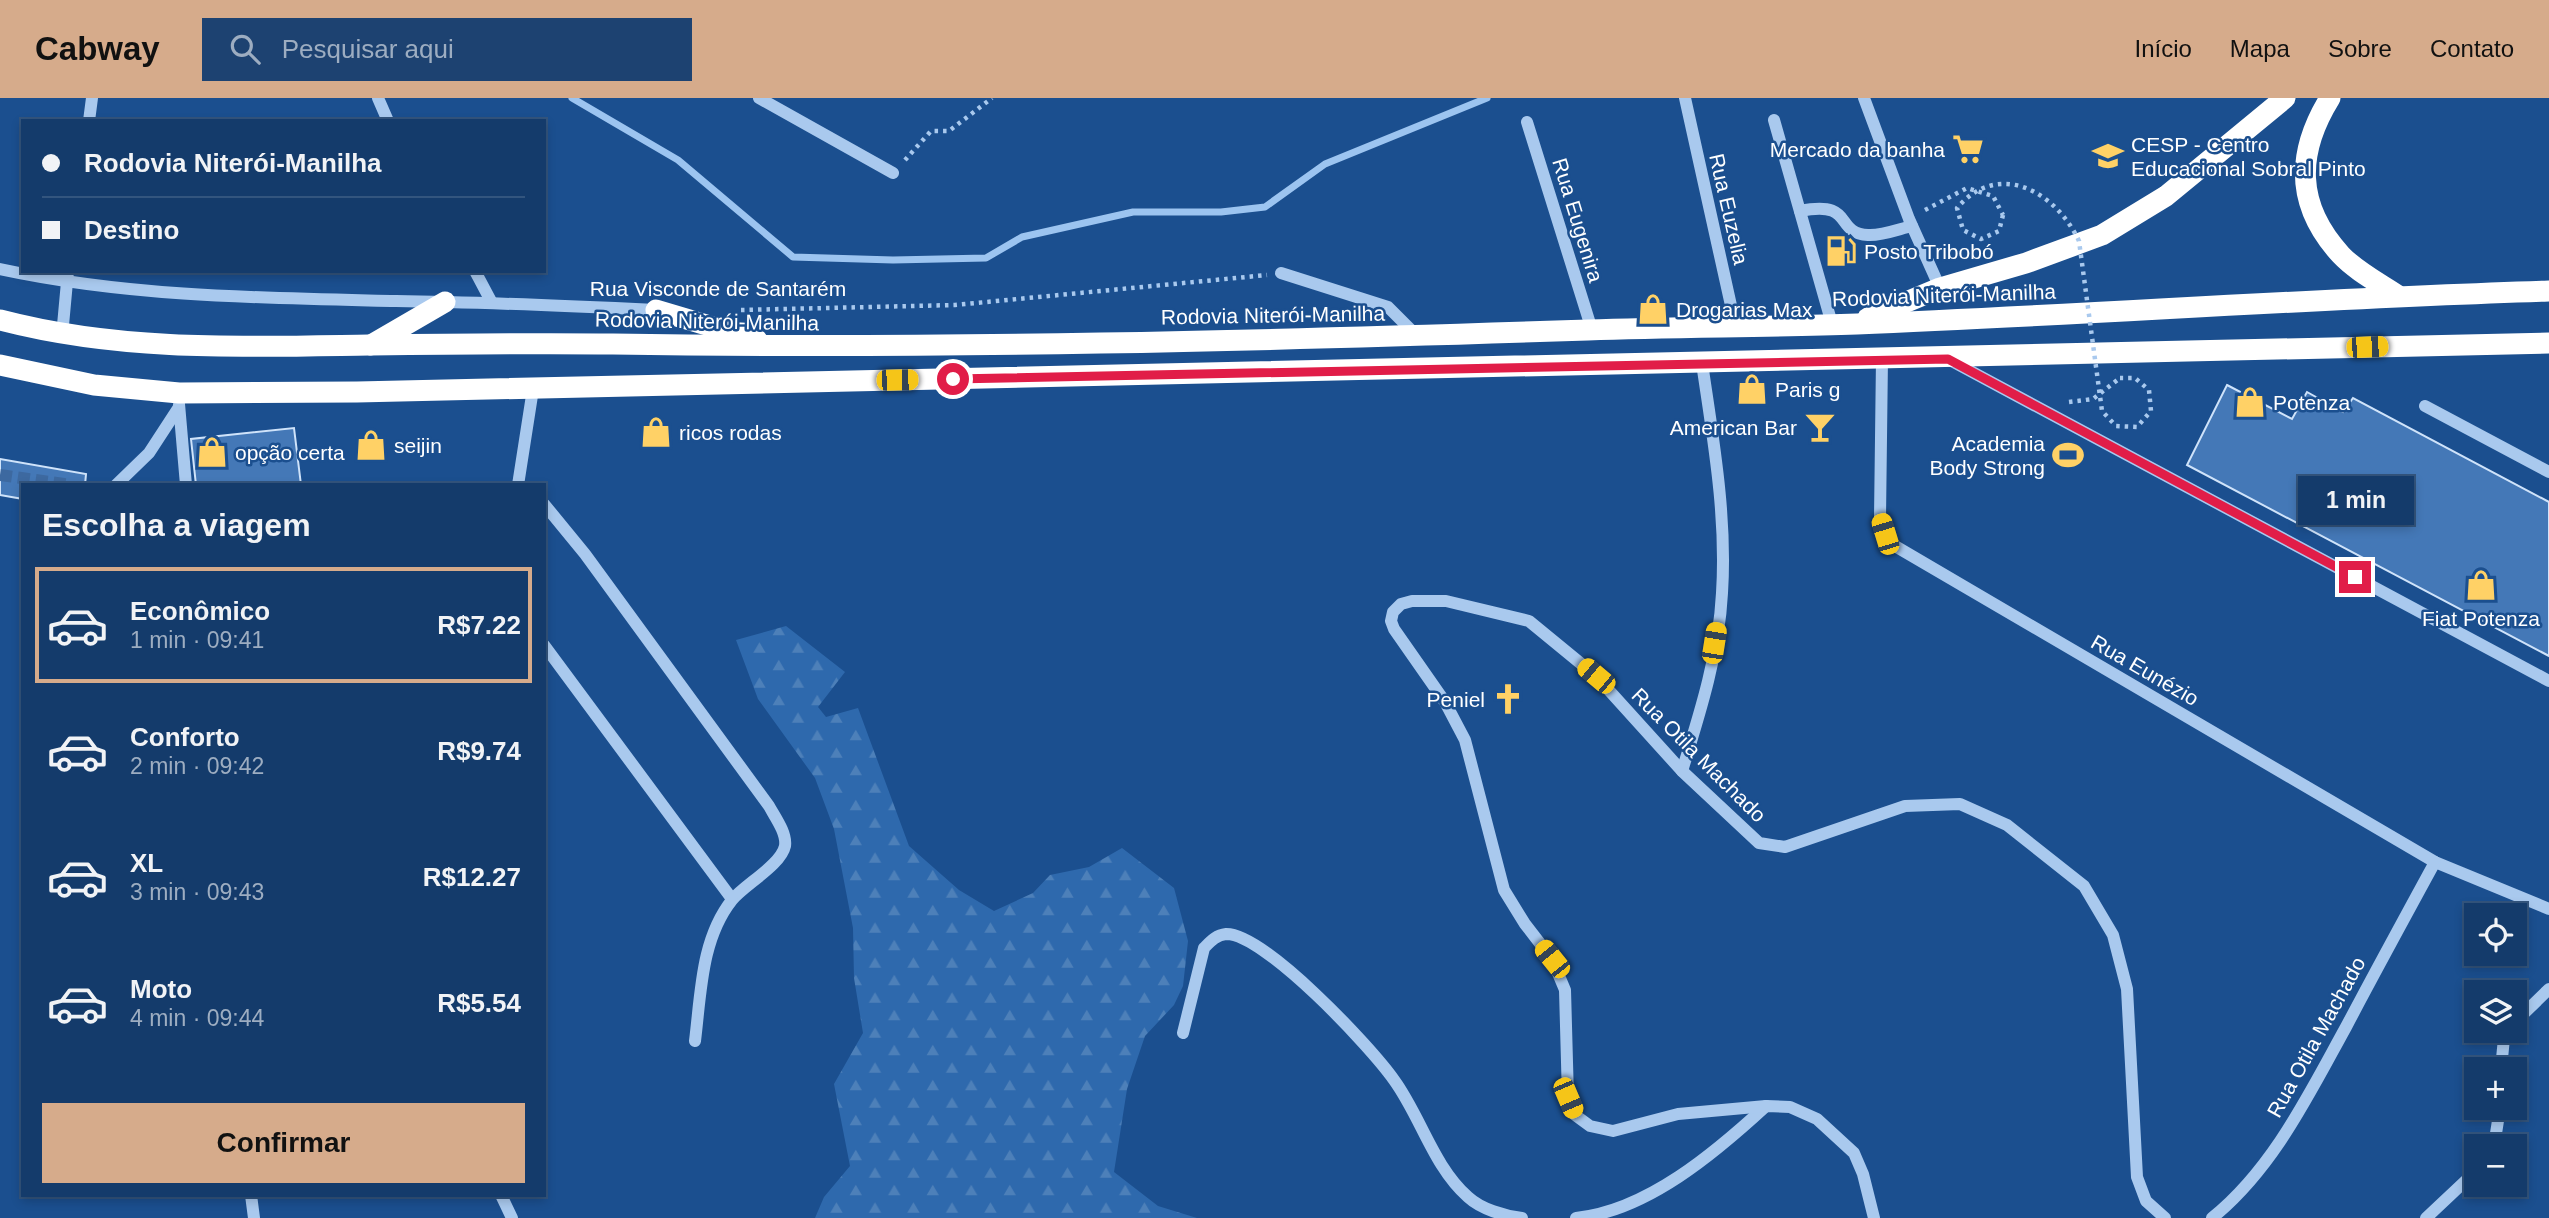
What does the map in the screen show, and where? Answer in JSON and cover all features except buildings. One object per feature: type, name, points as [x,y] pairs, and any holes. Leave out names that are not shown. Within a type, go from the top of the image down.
[{"type":"highway","points":[[1854,324],[1940,288],[2026,263],[2102,235],[2166,196],[2285,98]]},
{"type":"highway","points":[[2329,98],[2314,126],[2305,154],[2305,182],[2311,210],[2342,256],[2397,295]]},
{"type":"highway","name":"Rodovia Niterói-Manilha","points":[[0,320],[62,336],[143,344],[256,348],[590,344],[786,348],[1419,338],[1592,330],[1736,328],[2143,311],[2397,295],[2549,291]]},
{"type":"highway","points":[[370,345],[445,302]]},
{"type":"highway","points":[[656,310],[786,348]]},
{"type":"highway","points":[[0,365],[179,400],[533,389],[1882,358],[1948,359],[2549,343]]},
{"type":"street","points":[[89,119],[92,98]]},
{"type":"street","points":[[377,98],[387,119]]},
{"type":"street","points":[[759,98],[893,173]]},
{"type":"street","name":"Rua Euzelia","points":[[1685,98],[1736,328]]},
{"type":"street","points":[[1864,98],[1910,223],[1940,288]]},
{"type":"street","points":[[1774,120],[1832,324]]},
{"type":"street","name":"Rua Eugenira","points":[[1527,122],[1592,330]]},
{"type":"street","points":[[1800,211],[1823,206],[1836,211],[1849,229],[1867,236],[1910,223]]},
{"type":"street","name":"Rua Visconde de Santarém","points":[[0,269],[21,272]]},
{"type":"street","name":"Rua Visconde de Santarém","points":[[34,273],[281,300],[492,303],[656,310]]},
{"type":"street","points":[[476,273],[492,303]]},
{"type":"street","points":[[1280,273],[1388,307],[1419,338]]},
{"type":"street","points":[[62,336],[67,277]]},
{"type":"street","name":"Rua Eunézio","points":[[1882,358],[1880,518],[1885,534],[1895,546],[2435,862],[2549,909]]},
{"type":"street","points":[[1948,359],[2549,681]]},
{"type":"street","points":[[1682,771],[1706,692],[1722,594],[1721,492],[1702,363]]},
{"type":"street","points":[[522,482],[533,389]]},
{"type":"street","points":[[118,483],[149,453],[179,400]]},
{"type":"street","points":[[179,400],[186,483]]},
{"type":"street","points":[[2426,406],[2549,472]]},
{"type":"street","points":[[546,506],[585,554],[769,806],[784,834],[785,847],[776,860],[732,899],[715,928],[706,957],[695,1041]]},
{"type":"street","name":"Rua Otila Machado","points":[[1874,1218],[1863,1174],[1854,1153],[1817,1119],[1790,1107],[1766,1105],[1721,1112],[1678,1114],[1613,1131],[1590,1126],[1575,1115],[1568,1098],[1565,990],[1552,959],[1524,924],[1504,890],[1465,740],[1445,702],[1391,621],[1393,612],[1401,604],[1412,601],[1446,601],[1529,621],[1596,676],[1682,771],[1759,843],[1785,847],[1905,806],[1960,804],[2007,825],[2084,886],[2113,935],[2127,989],[2137,1177],[2146,1201],[2165,1218]]},
{"type":"street","points":[[546,648],[732,899]]},
{"type":"street","name":"Rua Otila Machado","points":[[2212,1218],[2238,1197],[2267,1160],[2316,1082],[2435,862]]},
{"type":"street","points":[[1183,1033],[1204,948],[1212,939],[1225,934],[1241,937],[1309,988],[1353,1032],[1394,1080],[1447,1175],[1470,1199],[1506,1216],[1522,1218]]},
{"type":"street","points":[[2527,1010],[2549,989]]},
{"type":"street","points":[[1576,1218],[1598,1216],[1652,1191],[1714,1154],[1766,1105]]},
{"type":"street","points":[[2426,1218],[2464,1182]]},
{"type":"street","points":[[251,1197],[254,1218]]},
{"type":"street","points":[[502,1197],[512,1218]]},
{"type":"path","points":[[893,173],[930,131],[948,131],[992,98]]},
{"type":"path","points":[[1910,223],[1967,188],[1993,196],[2003,215],[1999,231],[1980,239],[1963,230],[1958,221],[1957,208],[1968,195],[1983,187],[2004,184],[2028,188],[2048,199],[2072,225],[2080,241],[2102,411],[2116,426],[2137,427],[2151,411],[2149,390],[2135,378],[2120,378],[2094,399],[2040,408]]},
{"type":"path","name":"Rua Visconde de Santarém","points":[[734,310],[955,305],[1280,273]]},
{"type":"green space","points":[[786,626],[845,672],[818,707],[826,717],[858,708],[909,846],[959,890],[994,911],[1033,893],[1050,875],[1089,867],[1122,848],[1174,888],[1188,941],[1183,986],[1174,1005],[1145,1036],[1127,1089],[1114,1172],[1158,1206],[1197,1218],[815,1218],[824,1197],[850,1166],[834,1084],[863,1033],[854,978],[853,928],[834,829],[815,778],[758,699],[736,640]]},
{"type":"waterway","points":[[572,98],[678,160],[793,257],[893,260],[986,258],[1022,237],[1133,212],[1221,212],[1265,207],[1325,164],[1487,98]]},
{"type":"tunnel","points":[[0,475],[57,483]]},
{"type":"place","name":"Mercado da banha","points":[[1968,149]]},
{"type":"place","name":"CESP - Centro Educacional Sobral Pinto","points":[[2108,156]]},
{"type":"place","name":"Posto Tribobó","points":[[1841,251]]},
{"type":"place","name":"Drogarias Max","points":[[1653,309]]},
{"type":"place","name":"Paris g","points":[[1752,389]]},
{"type":"place","name":"Potenza","points":[[2250,402]]},
{"type":"place","name":"American Bar","points":[[1820,427]]},
{"type":"place","name":"ricos rodas","points":[[656,432]]},
{"type":"place","name":"seijin","points":[[371,445]]},
{"type":"place","name":"opção certa","points":[[212,452]]},
{"type":"place","name":"Academia Body Strong","points":[[2068,455]]},
{"type":"place","name":"Fiat Potenza","points":[[2481,585]]},
{"type":"place","name":"Peniel","points":[[1508,699]]},
{"type":"route","points":[[953,379],[1882,358],[1948,359],[2355,577]]}]
